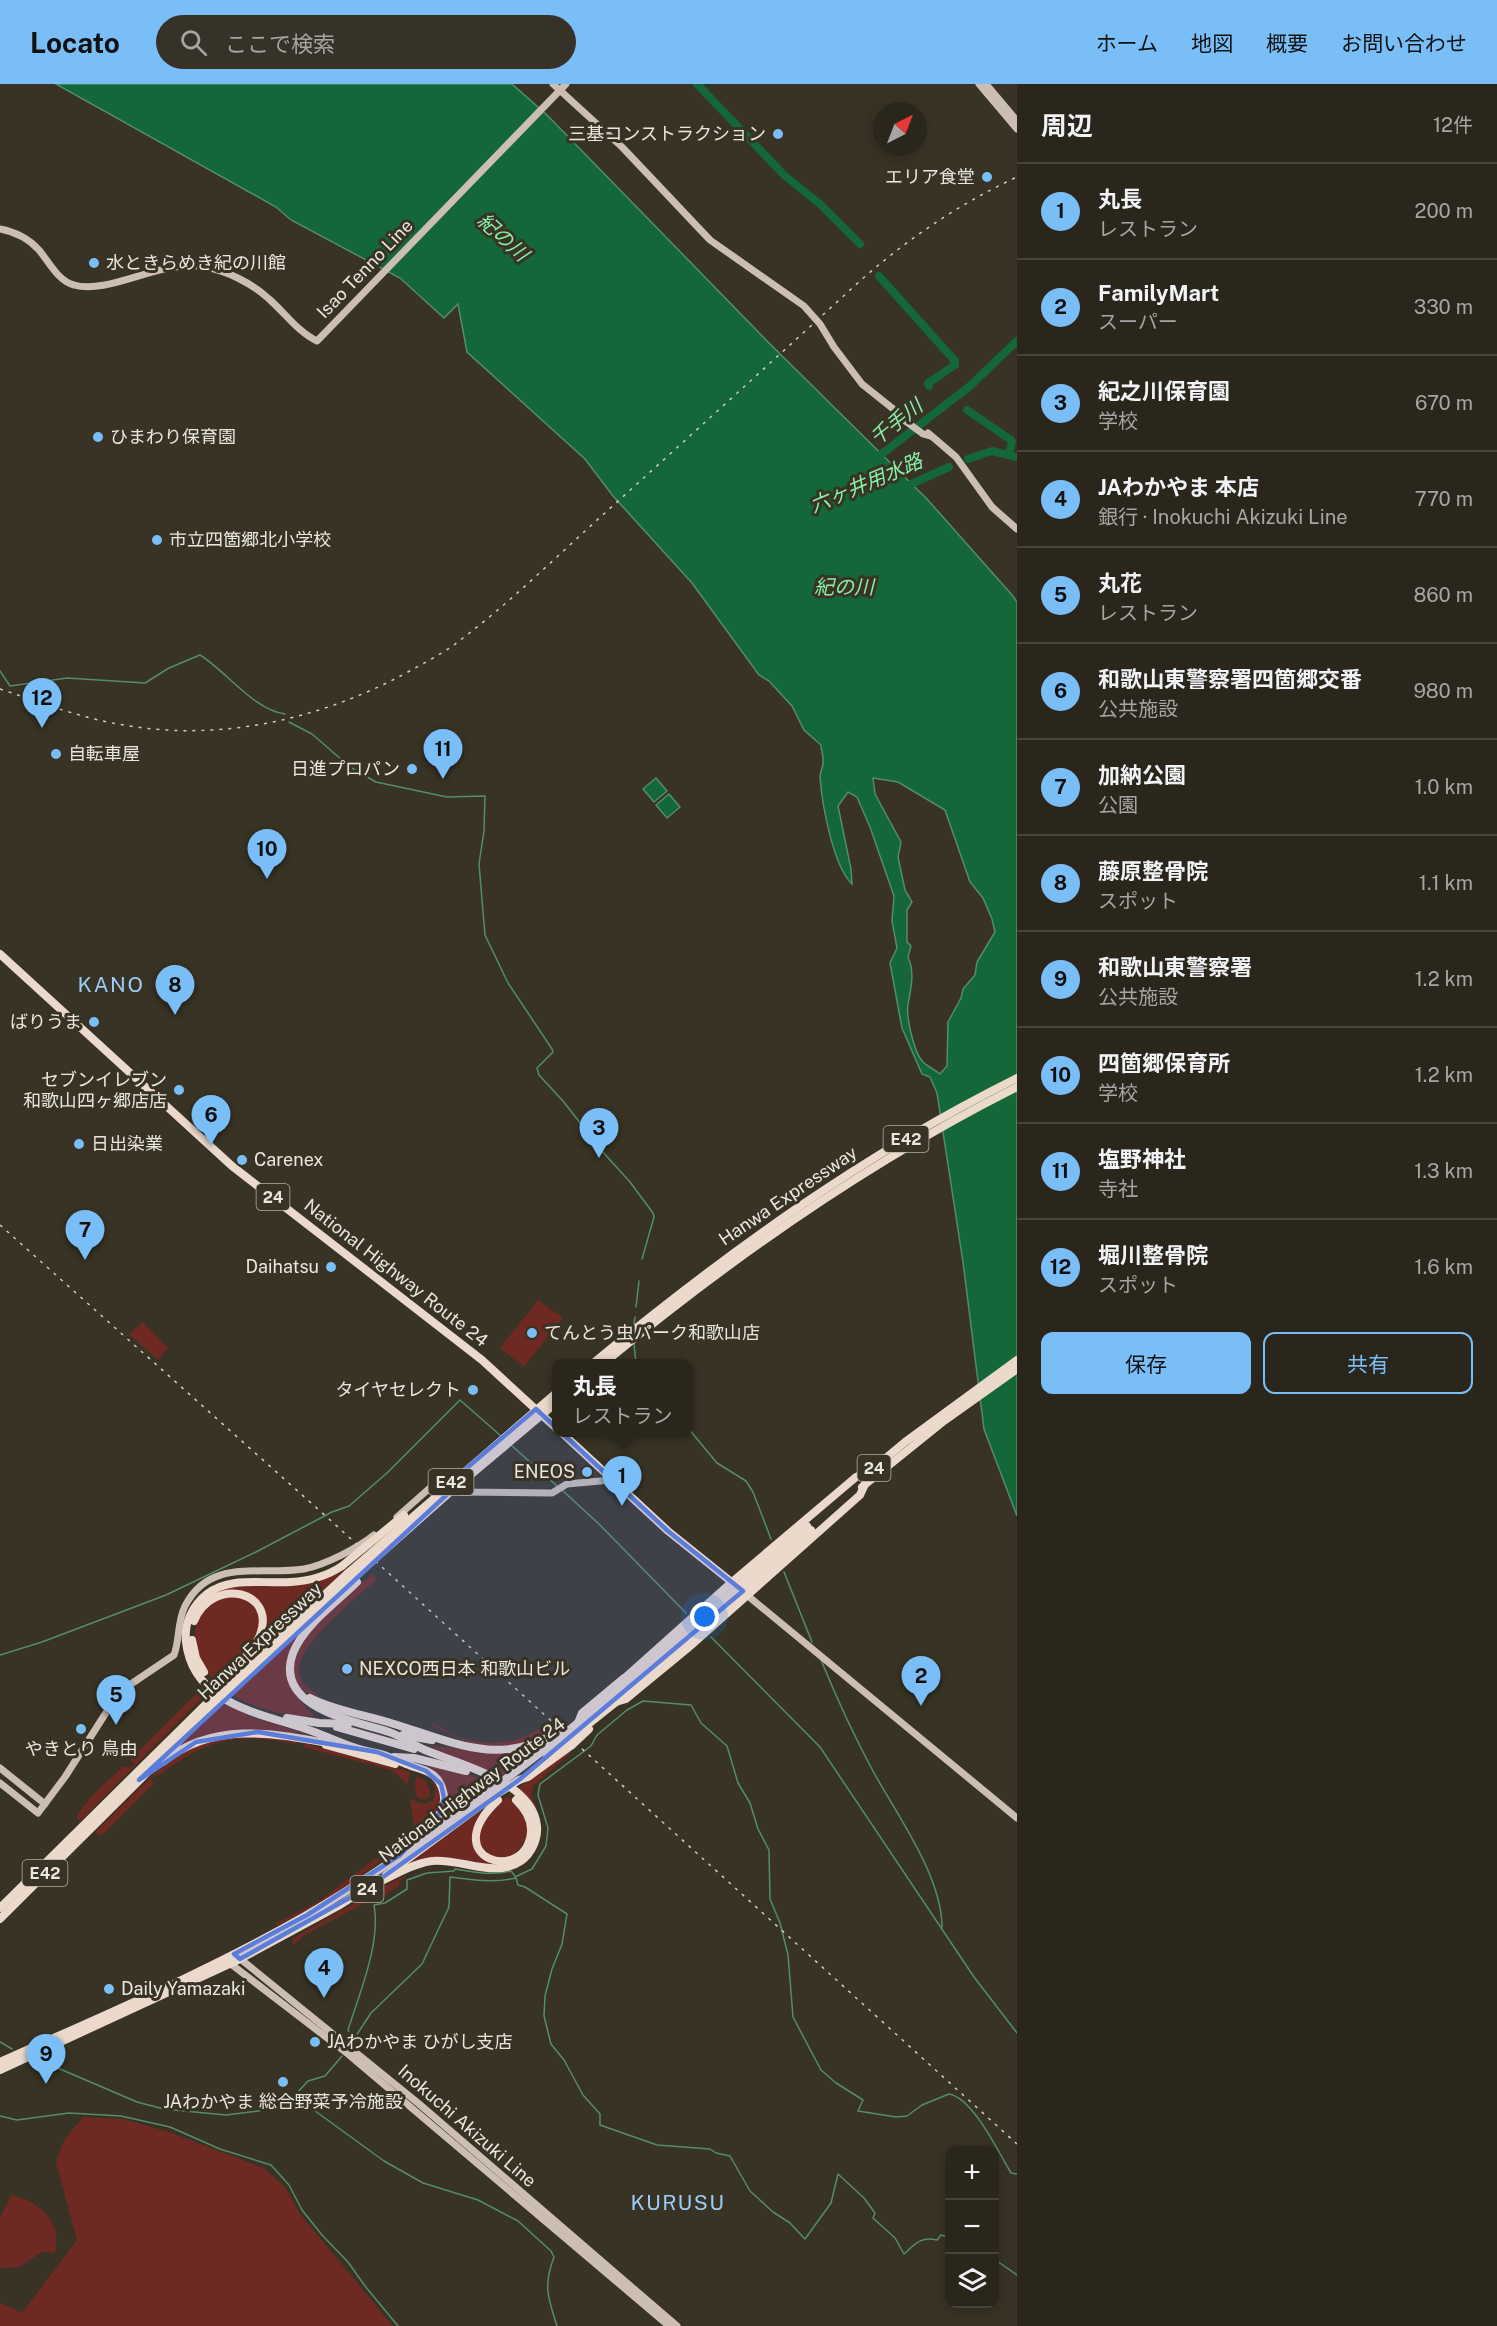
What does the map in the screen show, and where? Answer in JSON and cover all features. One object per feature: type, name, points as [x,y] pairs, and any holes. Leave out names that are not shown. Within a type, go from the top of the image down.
[{"type":"highway","name":"National Highway Route 24","points":[[0,954],[232,1166],[482,1360],[552,1424]]},
{"type":"highway","name":"Hanwa Expressway","points":[[598,1359],[714,1270],[896,1144],[1017,1078]]},
{"type":"highway","name":"Hanwa Expressway","points":[[801,1209],[1017,1087]]},
{"type":"highway","name":"Hanwa Expressway","points":[[609,1359],[714,1270]]},
{"type":"highway","name":"National Highway Route 24","points":[[565,1737],[596,1719],[616,1702],[872,1469],[1017,1360]]},
{"type":"highway","name":"National Highway Route 24","points":[[0,2070],[340,1905],[369,1887],[492,1797],[809,1528],[944,1417],[1017,1369]]},
{"type":"highway","name":"Hanwa Expressway","points":[[0,1919],[161,1747],[230,1682],[552,1397]]},
{"type":"highway","name":"Hanwa Expressway","points":[[350,1575],[552,1406]]},
{"type":"highway","points":[[566,1437],[668,1531],[748,1596],[792,1555],[809,1528]]},
{"type":"highway","points":[[732,1582],[777,1544],[809,1528]]},
{"type":"highway","points":[[350,1575],[327,1575],[304,1581],[245,1582],[221,1587],[198,1602],[187,1625],[186,1641],[190,1657],[201,1677],[214,1691],[248,1712],[412,1762],[436,1777],[442,1788],[444,1801],[436,1819],[407,1845],[400,1856]]},
{"type":"highway","points":[[350,1575],[299,1643],[291,1664],[294,1684],[301,1694],[318,1708],[359,1725],[477,1749],[509,1751],[565,1737]]},
{"type":"highway","name":"24","points":[[578,1723],[582,1713],[732,1582]]},
{"type":"highway","points":[[209,1703],[230,1682],[262,1629],[259,1607],[248,1596],[237,1592],[217,1595],[206,1603],[196,1615],[192,1628],[192,1641],[202,1668],[217,1687],[242,1704],[277,1716],[319,1723],[443,1757]]},
{"type":"highway","name":"24","points":[[616,1702],[626,1699],[748,1596]]},
{"type":"highway","name":"24","points":[[621,1688],[627,1676]]},
{"type":"highway","points":[[294,1684],[302,1693],[315,1701],[447,1742]]},
{"type":"highway","name":"Hanwa Expressway","points":[[0,1908],[139,1780],[209,1703]]},
{"type":"highway","points":[[319,1723],[359,1725]]},
{"type":"highway","points":[[306,1729],[353,1748]]},
{"type":"highway","points":[[139,1780],[180,1750],[206,1738],[252,1732],[293,1736],[477,1775],[506,1792],[522,1807],[530,1822],[529,1842],[517,1856],[502,1862],[486,1858],[479,1850],[476,1840],[479,1822],[492,1797]]},
{"type":"highway","points":[[369,1887],[414,1866],[434,1861],[503,1868],[520,1862],[532,1849],[536,1839],[537,1826],[532,1810],[512,1790],[488,1774],[443,1757],[391,1733]]},
{"type":"highway","points":[[293,1736],[388,1763],[412,1762]]},
{"type":"highway","name":"National Highway Route 24","points":[[237,1956],[307,1915],[510,1786],[515,1777]]},
{"type":"highway","name":"National Highway Route 24","points":[[0,2062],[227,1961]]},
{"type":"main road","points":[[553,84],[622,147],[710,240],[804,306],[820,324],[844,362],[862,384],[956,457],[987,502],[1017,529]]},
{"type":"main road","name":"Isao Tenno Line","points":[[0,229],[13,232],[31,242],[62,278],[76,286],[93,287],[181,265],[206,267],[243,281],[261,292],[317,342],[566,84]]},
{"type":"main road","points":[[979,84],[1017,129]]},
{"type":"main road","points":[[986,84],[1017,121]]},
{"type":"main road","points":[[0,1783],[38,1813],[65,1777],[116,1698],[128,1686],[174,1655],[183,1611],[192,1595],[205,1582],[229,1573],[295,1570],[317,1566],[371,1538],[440,1479],[462,1492],[552,1493],[567,1484],[611,1480]]},
{"type":"main road","points":[[748,1596],[1017,1818]]},
{"type":"main road","points":[[0,1768],[45,1804]]},
{"type":"main road","name":"Inokuchi Akizuki Line","points":[[237,1956],[418,2103],[677,2326]]},
{"type":"main road","name":"Inokuchi Akizuki Line","points":[[227,1961],[348,2054],[669,2326]]},
{"type":"highlighted area","points":[[536,1409],[668,1531],[743,1591],[519,1780],[369,1887],[240,1959],[234,1954],[307,1915],[400,1855],[438,1816],[444,1798],[441,1784],[426,1771],[377,1752],[258,1732],[196,1742],[139,1780],[454,1488],[448,1484]]},
{"type":"shaded area","name":"てんとう虫パーク和歌山店","points":[[538,1300],[563,1318],[524,1367],[500,1348]]},
{"type":"shaded area","points":[[143,1322],[168,1348],[158,1360],[129,1334]]},
{"type":"shaded area","points":[[350,1565],[248,1659],[265,1630],[251,1594],[229,1591],[208,1598],[225,1588],[338,1572]]},
{"type":"shaded area","points":[[373,1573],[376,1580],[327,1625],[305,1653],[300,1666],[300,1677],[303,1684],[319,1697],[309,1694],[296,1682],[293,1668],[297,1653],[334,1607]]},
{"type":"shaded area","points":[[232,1596],[249,1602],[257,1611],[259,1622],[257,1633],[242,1656],[216,1682],[203,1665],[199,1655],[195,1634],[197,1623],[212,1603]]},
{"type":"shaded area","points":[[309,1623],[289,1655],[287,1672],[297,1697],[315,1716],[272,1711],[232,1695]]},
{"type":"shaded area","points":[[203,1690],[207,1692],[201,1699],[80,1821],[77,1818],[79,1813],[89,1799],[123,1767],[131,1767],[135,1764],[130,1760],[198,1692]]},
{"type":"shaded area","points":[[224,1702],[251,1717],[311,1735],[248,1730],[173,1751]]},
{"type":"shaded area","points":[[433,1723],[449,1733],[472,1741],[508,1741],[531,1734],[541,1728],[550,1733],[519,1745],[490,1747],[476,1744],[462,1739],[447,1733],[432,1725]]},
{"type":"shaded area","points":[[244,1734],[297,1740],[295,1744],[256,1738],[239,1739],[207,1746],[159,1775],[157,1774],[151,1779],[153,1784],[104,1833],[99,1835],[95,1832],[155,1773],[191,1747]]},
{"type":"shaded area","points":[[548,1742],[500,1778],[427,1745],[488,1752],[535,1746]]},
{"type":"shaded area","points":[[304,1743],[407,1771],[410,1773],[407,1787],[392,1770],[303,1747]]},
{"type":"shaded area","points":[[570,1750],[570,1754],[533,1786],[531,1796],[538,1810],[518,1788]]},
{"type":"shaded area","points":[[425,1763],[460,1770],[491,1785],[428,1833],[444,1812],[438,1774]]},
{"type":"shaded area","points":[[416,1776],[422,1778],[428,1785],[430,1795],[426,1799],[420,1799],[415,1794]]},
{"type":"shaded area","points":[[430,1779],[439,1790],[440,1801],[436,1812],[417,1834],[384,1858],[384,1852],[406,1835],[414,1825],[410,1799],[425,1804],[434,1798],[435,1787]]},
{"type":"shaded area","points":[[508,1796],[526,1819],[527,1834],[519,1849],[511,1857],[493,1857],[480,1845],[479,1830],[498,1804]]},
{"type":"shaded area","points":[[489,1805],[475,1847],[502,1863],[490,1865],[453,1858],[393,1873]]},
{"type":"shaded area","points":[[376,1858],[381,1861],[328,1899],[276,1926],[276,1923],[318,1902]]},
{"type":"shaded area","points":[[405,1875],[406,1877],[399,1881],[399,1886],[380,1898],[368,1901],[303,1936],[295,1944],[292,1942],[293,1938]]},
{"type":"shaded area","points":[[83,2117],[123,2119],[169,2132],[264,2168],[286,2188],[300,2214],[393,2326],[0,2326],[0,2303],[22,2313],[77,2240],[56,2162],[64,2140]]},
{"type":"shaded area","points":[[11,2195],[33,2203],[50,2219],[56,2233],[55,2253],[42,2252],[19,2267],[0,2268],[0,2218]]},
{"type":"water","name":"紀の川","points":[[56,84],[512,84],[547,115],[770,344],[927,499],[1017,602],[1017,1516],[984,1429],[963,1262],[937,1093],[930,1077],[922,1074],[902,1028],[890,963],[897,948],[892,921],[894,896],[857,797],[848,792],[838,806],[852,884],[839,863],[826,818],[820,777],[823,767],[821,745],[804,730],[792,706],[769,681],[759,675],[692,583],[613,496],[585,459],[467,352],[458,304],[444,318],[400,278],[291,220],[276,207]],"holes":[[[873,778],[898,782],[945,810],[970,882],[983,898],[995,932],[977,962],[975,975],[963,989],[961,998],[948,1022],[947,1066],[940,1074],[920,1058],[912,1035],[908,1017],[912,975],[908,957],[911,946],[907,942],[907,910],[912,902],[905,890],[898,857],[901,842],[875,794]]]},
{"type":"water","points":[[656,778],[667,791],[654,802],[643,789]]},
{"type":"water","points":[[669,794],[680,807],[667,818],[656,805]]},
{"type":"waterway","points":[[697,84],[784,175],[821,205],[860,244]]},
{"type":"waterway","points":[[879,276],[955,361],[955,365],[928,383],[929,386]]},
{"type":"waterway","name":"千手川","points":[[874,460],[970,386],[1017,341]]},
{"type":"waterway","points":[[967,410],[1011,440],[1009,454]]},
{"type":"waterway","name":"六ヶ井用水路","points":[[968,459],[992,451],[1017,457]]},
{"type":"waterway","name":"六ヶ井用水路","points":[[903,488],[949,467]]},
{"type":"waterway","points":[[0,671],[10,686],[67,678],[145,683],[169,668],[200,655],[263,706],[285,714]]},
{"type":"waterway","points":[[289,722],[312,734],[350,767],[376,782],[447,797],[485,796],[484,831],[479,864],[485,935],[508,983],[552,1049],[553,1052],[537,1068],[539,1075],[599,1147]]},
{"type":"waterway","points":[[601,1150],[630,1182],[653,1213],[654,1217],[642,1259]]},
{"type":"waterway","points":[[636,1307],[639,1281]]},
{"type":"waterway","points":[[634,1324],[635,1317]]},
{"type":"waterway","points":[[634,1344],[636,1359]]},
{"type":"waterway","points":[[0,1655],[42,1642],[166,1595],[332,1512],[349,1506],[387,1473],[460,1400],[501,1436]]},
{"type":"waterway","points":[[693,1434],[717,1463],[746,1481],[753,1492],[771,1539]]},
{"type":"waterway","points":[[511,1445],[557,1486]]},
{"type":"waterway","points":[[563,1491],[599,1524],[686,1613]]},
{"type":"waterway","points":[[784,1572],[812,1642]]},
{"type":"waterway","points":[[711,1637],[820,1747],[974,1977],[1017,2033]]},
{"type":"waterway","points":[[821,1660],[874,1773],[927,1868],[935,1888],[942,1927]]},
{"type":"waterway","points":[[515,1877],[532,1869],[546,1846],[548,1828],[538,1795],[540,1784],[591,1746],[597,1735],[627,1710],[643,1701],[691,1705],[701,1723],[727,1746],[738,1783],[750,1803],[758,1829],[769,1850],[770,1899],[780,1923],[788,1955],[793,2017],[821,2070],[836,2083],[863,2100],[858,2111],[896,2117],[907,2116],[922,2105],[949,2094],[958,2098],[976,2115],[1011,2173],[1017,2174]]},
{"type":"waterway","points":[[354,2038],[348,2030],[372,1952],[374,1905],[385,1903],[407,1889],[407,1880],[427,1873],[454,1871],[455,1869],[490,1873],[511,1871],[515,1876]]},
{"type":"waterway","points":[[352,2042],[371,2013],[422,1964],[449,1907],[450,1877],[492,1881],[516,1878],[518,1885],[525,1887],[567,1914],[562,1944],[545,1996],[544,2016],[551,2044],[564,2060],[583,2095],[600,2114],[600,2125],[657,2145],[710,2149],[730,2156],[750,2191],[773,2212],[790,2223],[805,2239],[831,2203],[838,2174],[864,2198],[875,2213],[873,2218],[895,2238],[904,2254],[922,2240],[937,2240],[941,2235],[945,2236]]},
{"type":"waterway","points":[[0,2042],[12,2049]]},
{"type":"waterway","points":[[268,2107],[295,2095],[308,2081],[325,2076],[342,2056]]},
{"type":"waterway","points":[[39,2060],[137,2102],[164,2109],[226,2115],[307,2105],[384,2161],[423,2183],[478,2200],[518,2221],[551,2251],[554,2257],[548,2292],[557,2326]]},
{"type":"waterway","points":[[0,2116],[17,2120],[69,2113],[121,2116],[170,2127],[220,2149],[271,2165],[289,2185],[302,2210],[348,2262],[398,2326]]},
{"type":"waterway","points":[[999,2262],[1017,2275]]},
{"type":"railway","points":[[0,689],[103,721],[155,729],[193,731],[230,729],[303,715],[373,689],[406,673],[450,648],[500,608],[879,265],[916,236],[955,210],[1017,177]]},
{"type":"railway","points":[[0,1225],[329,1519],[1017,2144]]},
{"type":"place","name":"三基コンストラクション","points":[[778,134]]},
{"type":"place","name":"エリア食堂","points":[[987,177]]},
{"type":"place","name":"水ときらめき紀の川館","points":[[94,263]]},
{"type":"place","name":"ひまわり保育園","points":[[98,437]]},
{"type":"place","name":"市立四箇郷北小学校","points":[[157,540]]},
{"type":"place","name":"堀川整骨院","points":[[42,728]]},
{"type":"place","name":"自転車屋","points":[[56,754]]},
{"type":"place","name":"日進プロパン","points":[[412,769]]},
{"type":"place","name":"塩野神社","points":[[443,779]]},
{"type":"place","name":"四箇郷保育所","points":[[267,879]]},
{"type":"place","name":"藤原整骨院","points":[[175,1015]]},
{"type":"place","name":"ばりうま","points":[[94,1022]]},
{"type":"place","name":"セブンイレブン 和歌山四ヶ郷店店","points":[[179,1090]]},
{"type":"place","name":"日出染業","points":[[79,1144]]},
{"type":"place","name":"和歌山東警察署四箇郷交番","points":[[211,1145]]},
{"type":"place","name":"紀之川保育園","points":[[599,1158]]},
{"type":"place","name":"Carenex","points":[[242,1160]]},
{"type":"place","name":"加納公園","points":[[85,1260]]},
{"type":"place","name":"Daihatsu","points":[[331,1267]]},
{"type":"place","name":"てんとう虫パーク和歌山店","points":[[532,1333]]},
{"type":"place","name":"タイヤセレクト","points":[[473,1390]]},
{"type":"place","name":"ENEOS","points":[[587,1472]]},
{"type":"place","name":"丸長","points":[[622,1506]]},
{"type":"place","name":"NEXCO西日本 和歌山ビル","points":[[347,1669]]},
{"type":"place","name":"FamilyMart","points":[[921,1706]]},
{"type":"place","name":"丸花","points":[[116,1725]]},
{"type":"place","name":"やきとり 鳥由","points":[[81,1729]]},
{"type":"place","name":"Daily Yamazaki","points":[[109,1989]]},
{"type":"place","name":"JAわかやま 本店","points":[[324,1998]]},
{"type":"place","name":"JAわかやま ひがし支店","points":[[315,2042]]},
{"type":"place","name":"JAわかやま 総合野菜予冷施設","points":[[283,2082]]},
{"type":"place","name":"和歌山東警察署","points":[[46,2084]]},
{"type":"district","name":"KANO","points":[[111,985]]},
{"type":"district","name":"KURUSU","points":[[678,2203]]}]
